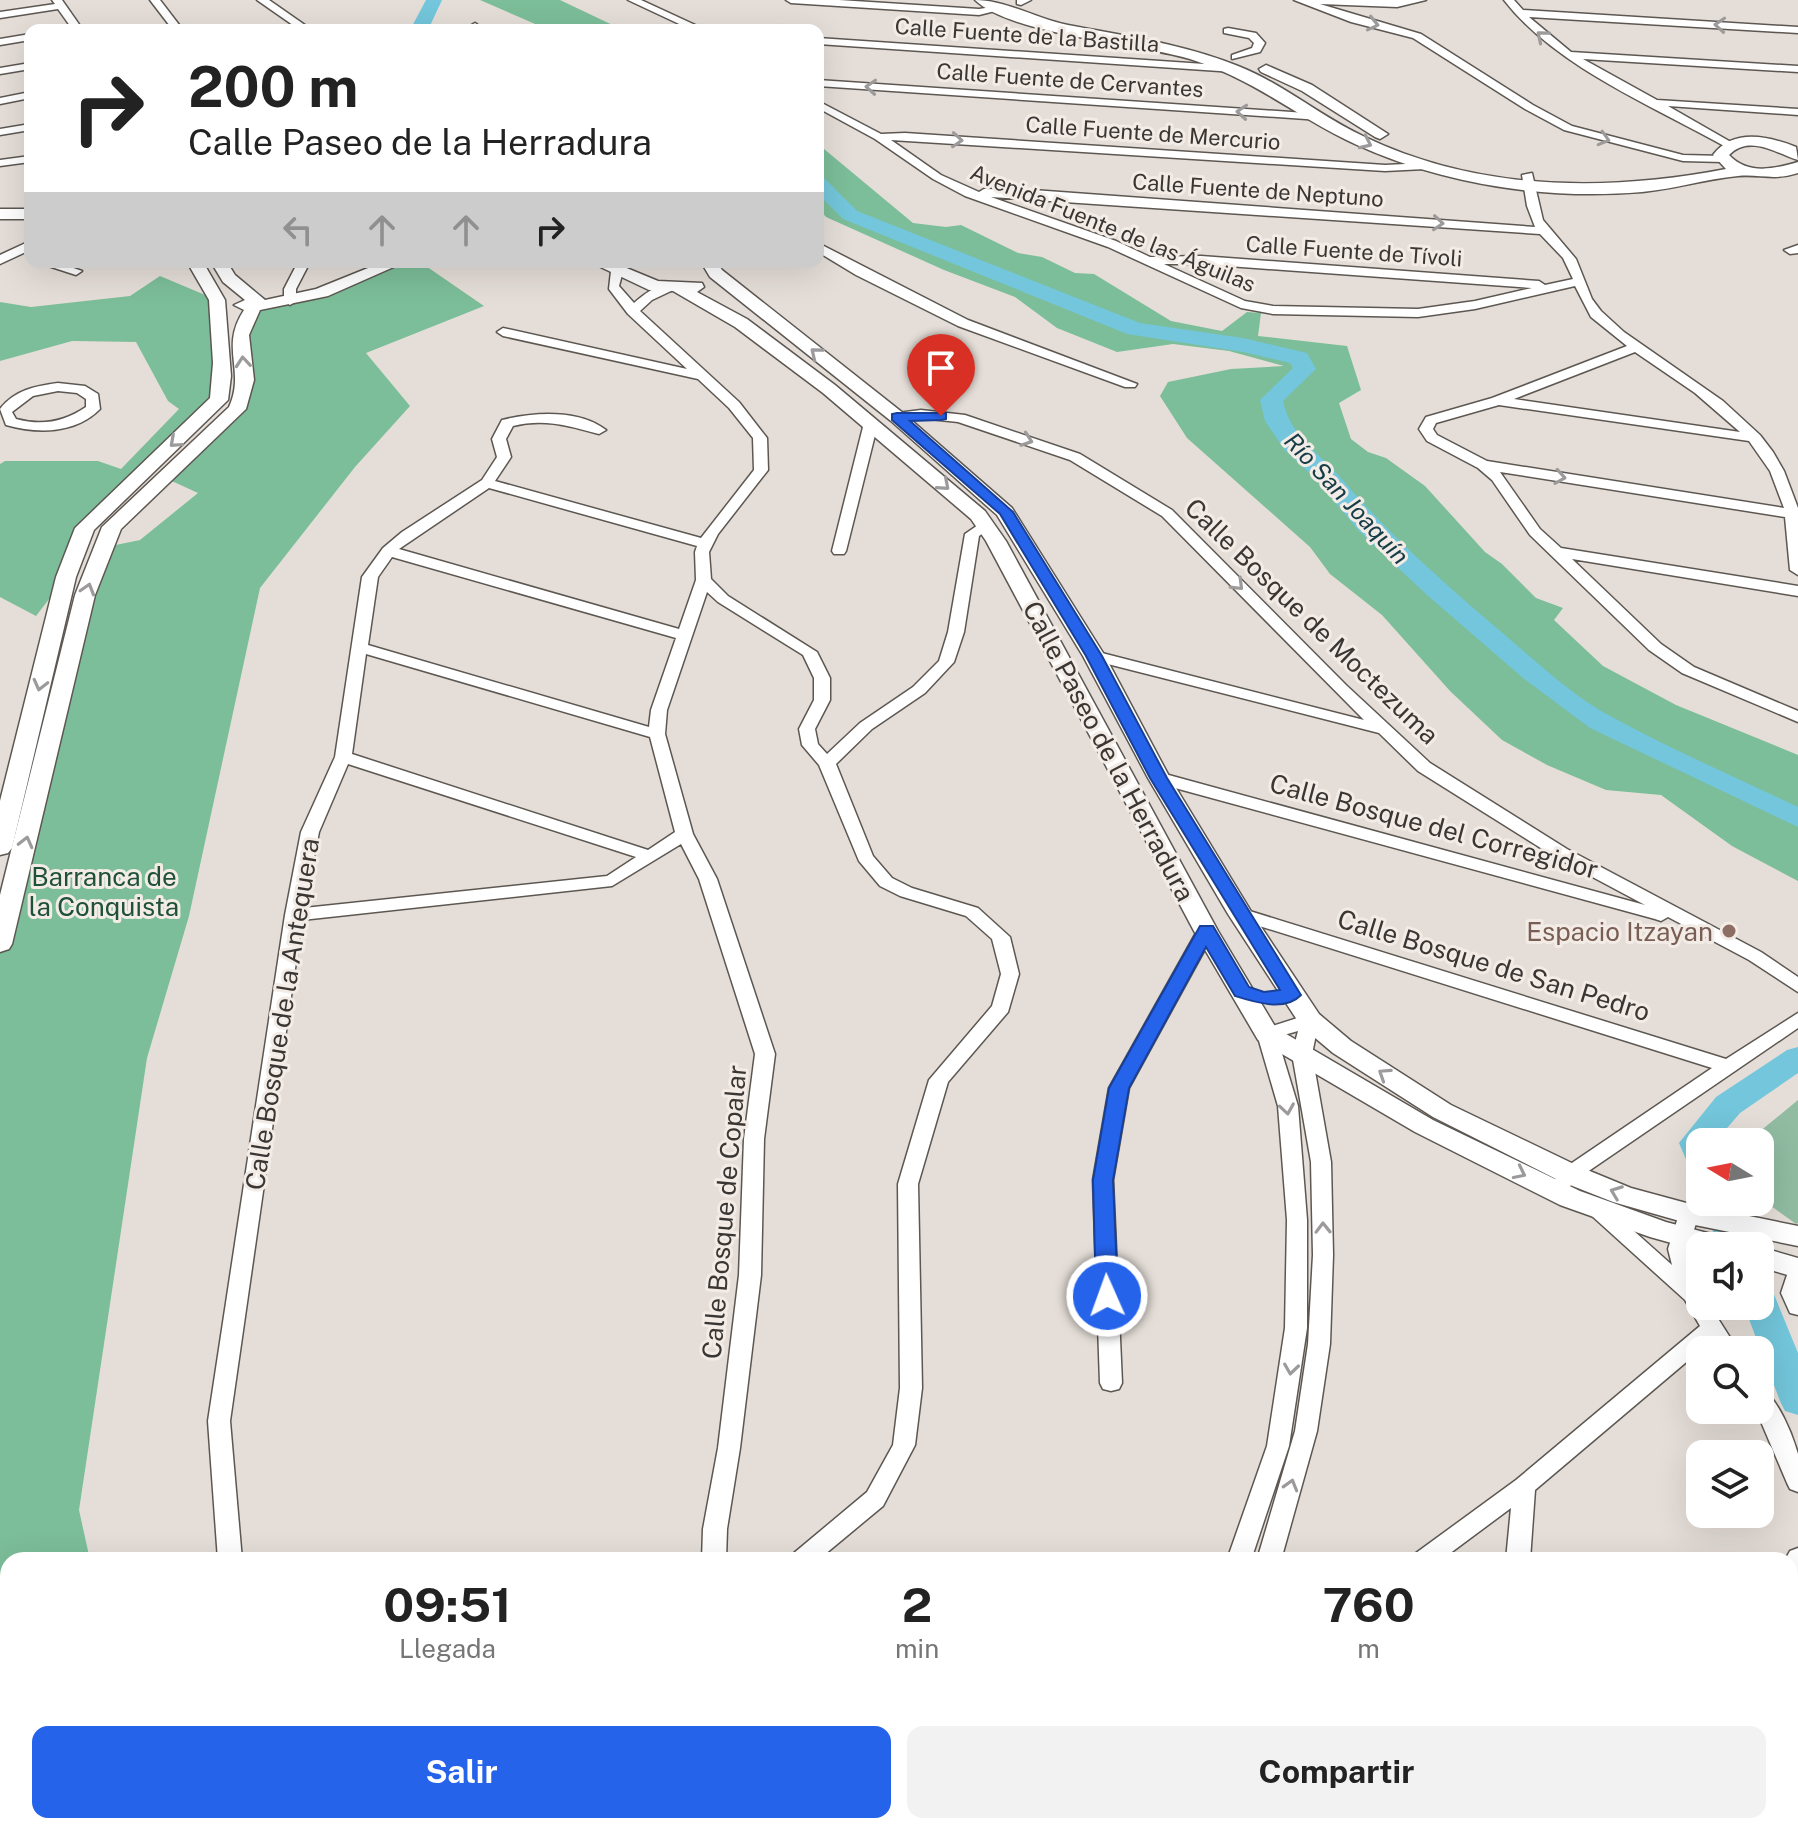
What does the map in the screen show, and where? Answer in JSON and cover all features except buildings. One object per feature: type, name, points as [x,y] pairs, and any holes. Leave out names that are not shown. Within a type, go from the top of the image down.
[{"type":"main road","points":[[982,0],[998,9],[1076,31],[1239,62],[1257,80],[1359,141],[1425,166],[1474,177],[1620,178],[1726,155],[1747,142],[1778,145],[1798,140]]},
{"type":"main road","points":[[1021,1],[1065,16],[1173,39],[1279,74],[1403,145],[1449,160],[1528,179],[1631,188],[1743,170],[1772,173],[1797,166],[1778,145]]},
{"type":"main road","points":[[1257,80],[1260,75],[1279,74]]},
{"type":"main road","points":[[1726,155],[1743,170]]},
{"type":"main road","points":[[1772,173],[1798,188]]},
{"type":"main road","points":[[0,214],[24,214]]},
{"type":"main road","points":[[0,223],[24,223]]},
{"type":"main road","points":[[0,848],[66,577],[85,528],[219,400],[223,385],[217,310],[197,268]]},
{"type":"main road","points":[[0,944],[85,595],[101,548],[112,527],[237,409],[246,393],[240,334],[254,296],[237,285],[224,268]]},
{"type":"main road","points":[[217,310],[250,313],[353,268]]},
{"type":"main road","points":[[237,285],[290,295],[326,290],[382,268]]},
{"type":"main road","points":[[673,288],[707,284],[712,268]]},
{"type":"main road","name":"Calle Paseo de la Herradura","points":[[712,268],[897,417],[1005,512],[1094,656],[1159,778],[1240,914],[1310,1020],[1342,1047],[1442,1111],[1563,1182],[1594,1206],[1686,1225],[1792,1235]]},
{"type":"main road","name":"Calle Paseo de la Herradura","points":[[610,269],[673,288],[741,323],[871,423],[978,515],[1206,931],[1267,1034],[1424,1126],[1563,1182],[1623,1195],[1697,1232]]},
{"type":"main road","points":[[829,389],[897,417]]},
{"type":"main road","points":[[1242,991],[1262,999],[1292,995]]},
{"type":"main road","points":[[1774,1261],[1798,1268]]},
{"type":"street","points":[[155,0],[173,24]]},
{"type":"street","points":[[262,0],[298,24]]},
{"type":"street","points":[[633,0],[687,24]]},
{"type":"street","points":[[791,0],[979,12],[998,9]]},
{"type":"street","points":[[1299,0],[1397,4],[1421,0]]},
{"type":"street","points":[[1299,0],[1355,20],[1417,36],[1568,128],[1683,158],[1726,155]]},
{"type":"street","points":[[1509,0],[1548,42],[1653,101],[1726,155]]},
{"type":"street","points":[[0,15],[59,3],[73,24]]},
{"type":"street","points":[[1519,13],[1798,30]]},
{"type":"street","points":[[1228,31],[1252,35],[1260,43],[1256,50],[1239,62]]},
{"type":"street","points":[[0,42],[24,38]]},
{"type":"street","name":"Calle Fuente de la Bastilla","points":[[824,41],[1239,62]]},
{"type":"street","points":[[1568,55],[1798,69]]},
{"type":"street","points":[[0,71],[24,67]]},
{"type":"street","name":"Calle Fuente de Cervantes","points":[[824,83],[1320,117]]},
{"type":"street","points":[[0,101],[24,96]]},
{"type":"street","points":[[1653,101],[1798,112]]},
{"type":"street","name":"Avenida Fuente de las Águilas","points":[[824,107],[879,137],[937,177],[969,193],[1147,260],[1223,298],[1273,310],[1418,313],[1475,305],[1577,282]]},
{"type":"street","points":[[0,132],[24,128]]},
{"type":"street","name":"Calle Fuente de Mercurio","points":[[879,137],[905,136],[1385,168],[1425,166]]},
{"type":"street","points":[[0,163],[24,160]]},
{"type":"street","points":[[1528,179],[1535,216],[1543,231],[1570,258],[1577,272],[1582,296],[1596,314],[1636,347],[1705,394],[1755,438],[1786,489],[1795,515],[1798,570]]},
{"type":"street","name":"Calle Fuente de Neptuno","points":[[969,193],[1033,194],[1543,231]]},
{"type":"street","points":[[0,260],[24,249]]},
{"type":"street","points":[[824,251],[963,323],[1130,384]]},
{"type":"street","points":[[15,255],[24,257]]},
{"type":"street","name":"Calle Fuente de Tívoli","points":[[1147,260],[1216,261],[1558,286]]},
{"type":"street","points":[[65,268],[76,271]]},
{"type":"street","points":[[290,295],[301,268]]},
{"type":"street","points":[[359,647],[657,734],[659,710],[704,580],[702,552],[761,470],[760,438],[734,405],[698,375],[633,311],[610,269]]},
{"type":"street","points":[[633,311],[648,297],[673,288]]},
{"type":"street","points":[[503,332],[698,375]]},
{"type":"street","points":[[1636,347],[1497,401],[1431,420],[1426,429],[1432,438],[1483,465],[1497,477],[1535,532],[1655,647],[1701,676],[1798,717]]},
{"type":"street","points":[[45,389],[80,389],[93,397],[93,409],[78,420],[55,427],[29,428],[11,422],[2,413],[13,400],[45,389]]},
{"type":"street","points":[[1497,401],[1755,438]]},
{"type":"street","name":"Calle Bosque de Moctezuma","points":[[897,417],[921,414],[960,418],[1075,457],[1167,513],[1424,767],[1561,853],[1755,956],[1798,986]]},
{"type":"street","points":[[599,430],[563,417],[531,416],[507,423],[499,439],[504,457],[487,483],[706,544]]},
{"type":"street","points":[[839,551],[871,423]]},
{"type":"street","points":[[1483,465],[1795,515]]},
{"type":"street","name":"Calle Bosque de la Antequera","points":[[229,1552],[219,1421],[294,915],[310,832],[343,757],[370,577],[388,551],[487,483]]},
{"type":"street","points":[[827,763],[866,726],[919,690],[946,662],[956,632],[972,534],[986,526]]},
{"type":"street","points":[[388,551],[685,636]]},
{"type":"street","points":[[1555,552],[1798,591]]},
{"type":"street","points":[[704,580],[723,599],[809,652],[822,678],[822,700],[807,729],[810,745],[827,763],[865,857],[886,882],[906,892],[972,912],[1001,937],[1010,974],[1001,1008],[939,1080],[908,1184],[911,1388],[904,1445],[875,1499],[812,1552]]},
{"type":"street","points":[[1094,656],[1384,730]]},
{"type":"street","name":"Calle Bosque de Copalar","points":[[657,734],[684,834],[708,879],[765,1054],[754,1139],[750,1275],[714,1552]]},
{"type":"street","points":[[343,757],[650,856]]},
{"type":"street","name":"Calle Bosque del Corregidor","points":[[1159,778],[1695,924]]},
{"type":"street","points":[[294,915],[612,881],[684,834]]},
{"type":"street","name":"Calle Bosque de San Pedro","points":[[1240,914],[1731,1067]]},
{"type":"street","points":[[1111,1383],[1103,1180],[1119,1088],[1206,931]]},
{"type":"street","points":[[1563,1182],[1798,1019]]},
{"type":"street","points":[[1241,1552],[1278,1446],[1296,1328],[1297,1220],[1288,1106],[1267,1034],[1310,1020]]},
{"type":"street","points":[[1271,1552],[1306,1431],[1319,1344],[1323,1255],[1321,1162],[1302,1054],[1310,1020]]},
{"type":"street","name":"Calle Paseo de la Herradura","points":[[1594,1206],[1686,1291]]},
{"type":"street","points":[[1686,1225],[1679,1256],[1686,1275]]},
{"type":"street","points":[[1798,1276],[1792,1293],[1798,1307]]},
{"type":"street","points":[[1707,1320],[1717,1336]]},
{"type":"street","points":[[1435,1552],[1524,1486],[1712,1328]]},
{"type":"street","points":[[1774,1423],[1798,1483]]},
{"type":"street","points":[[1519,1552],[1524,1486]]},
{"type":"street","points":[[1252,1518],[1280,1524]]},
{"type":"green space","points":[[480,0],[560,0],[610,24],[535,24]]},
{"type":"green space","points":[[824,149],[913,223],[946,227],[961,225],[1018,253],[1042,257],[1075,273],[1094,274],[1171,321],[1222,331],[1247,312],[1261,313],[1258,336],[1347,346],[1361,390],[1339,403],[1351,439],[1368,452],[1386,458],[1425,486],[1485,552],[1502,564],[1536,598],[1563,608],[1554,620],[1603,666],[1676,705],[1798,755],[1798,881],[1732,846],[1661,795],[1606,790],[1547,765],[1502,740],[1450,691],[1382,615],[1330,574],[1310,547],[1187,438],[1160,396],[1168,382],[1231,369],[1284,366],[1229,351],[1173,344],[1117,352],[1057,328],[1015,297],[944,270],[826,217]]},
{"type":"green space","name":"Barranca de la Conquista","points":[[381,268],[429,268],[484,306],[366,353],[410,406],[355,467],[260,588],[189,916],[147,1058],[79,1510],[88,1552],[0,1552],[0,944],[101,548],[140,540],[198,493],[163,477],[235,410],[240,334],[255,306],[271,306]]},
{"type":"green space","points":[[160,276],[217,300],[223,385],[85,528],[66,577],[36,616],[0,597],[0,464],[5,461],[98,461],[121,469],[179,409],[168,401],[136,342],[72,341],[0,361],[0,302],[31,307],[130,296]]},
{"type":"green space","points":[[1798,1100],[1796,1224],[1774,1208],[1774,1128],[1764,1128]]},
{"type":"waterway","name":"Río San Joaquín","points":[[422,24],[434,0]]},
{"type":"waterway","name":"Río San Joaquín","points":[[824,189],[850,215],[1135,329],[1243,345],[1299,358],[1305,369],[1271,400],[1276,421],[1292,444],[1325,475],[1368,526],[1436,590],[1532,672],[1600,722],[1798,818]]},
{"type":"waterway","name":"Río San Joaquín","points":[[1709,1128],[1728,1105],[1798,1058]]},
{"type":"waterway","name":"Río San Joaquín","points":[[1722,1216],[1730,1232]]},
{"type":"waterway","name":"Río San Joaquín","points":[[1767,1320],[1798,1401]]},
{"type":"place","name":"Espacio Itzayan","points":[[1729,931]]},
{"type":"route","points":[[941,416],[921,414],[897,417],[1005,512],[1094,656],[1159,778],[1292,995],[1262,999],[1242,991],[1206,931],[1119,1088],[1103,1180],[1107,1296]]}]
